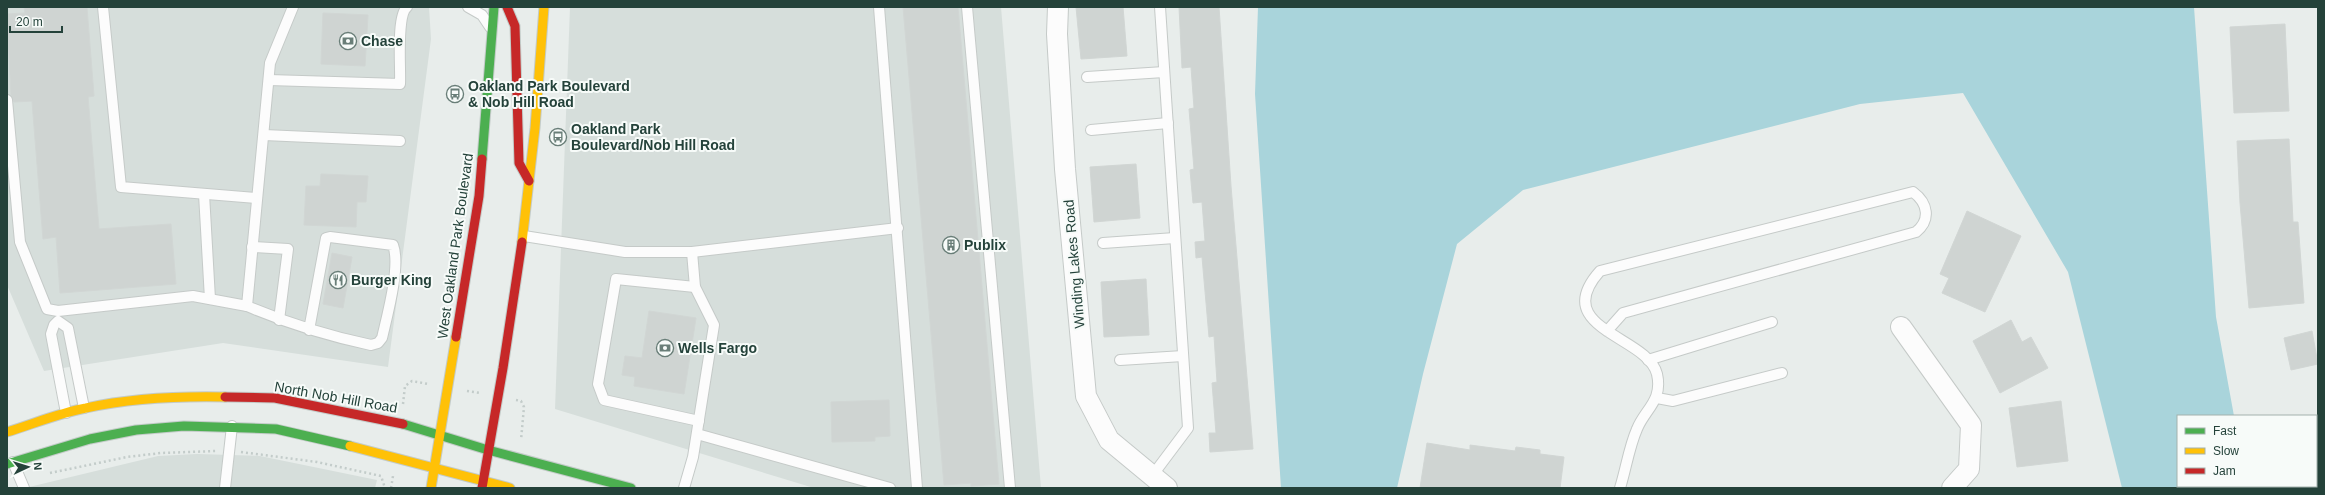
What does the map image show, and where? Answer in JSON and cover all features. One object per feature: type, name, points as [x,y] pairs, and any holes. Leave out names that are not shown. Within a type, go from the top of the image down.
[{"type":"main road","name":"West Oakland Park Boulevard","points":[[431,488],[441,435],[479,196],[494,7]]},
{"type":"main road","points":[[507,7],[516,26],[519,163],[531,184]]},
{"type":"main road","points":[[483,484],[515,301],[531,184],[541,78],[544,7]]},
{"type":"main road","name":"North Nob Hill Road","points":[[7,432],[84,408],[138,399],[182,396],[275,398],[404,424],[488,450],[630,488]]},
{"type":"main road","points":[[10,463],[90,439],[136,430],[184,426],[232,426],[276,429],[328,440],[435,468],[483,484],[510,488]]},
{"type":"street","name":"Winding Lakes Road","points":[[1058,7],[1057,34],[1065,169],[1086,396],[1109,440],[1167,488]]},
{"type":"street","points":[[1901,327],[1971,425],[1969,469],[1952,488]]},
{"type":"lane","points":[[103,7],[121,187],[257,198]]},
{"type":"lane","points":[[247,306],[270,63],[294,7]]},
{"type":"lane","points":[[269,80],[400,84],[401,23],[407,7]]},
{"type":"lane","points":[[468,7],[482,15],[493,32]]},
{"type":"lane","points":[[879,7],[898,228],[917,488]]},
{"type":"lane","points":[[967,7],[1010,488]]},
{"type":"lane","points":[[1152,476],[1188,428],[1160,7]]},
{"type":"lane","points":[[1087,78],[1164,72]]},
{"type":"lane","points":[[7,100],[20,242],[47,309],[58,316],[68,328],[84,408]]},
{"type":"lane","points":[[1091,130],[1168,123]]},
{"type":"lane","points":[[264,134],[400,141]]},
{"type":"lane","points":[[1608,331],[1623,313],[1916,232],[1923,226],[1927,214],[1923,199],[1913,192],[1600,271],[1590,282],[1585,304],[1598,325],[1648,360],[1657,374],[1657,398],[1637,429],[1620,488]]},
{"type":"lane","points":[[204,194],[210,299]]},
{"type":"lane","points":[[524,236],[625,252],[692,252],[898,228]]},
{"type":"lane","points":[[58,316],[192,296],[247,306],[279,320],[309,330],[371,345],[378,343],[382,338],[391,293],[396,254],[393,245],[330,236],[326,238],[309,330]]},
{"type":"lane","points":[[1103,243],[1175,238]]},
{"type":"lane","points":[[252,247],[288,249],[279,320]]},
{"type":"lane","points":[[684,488],[694,457],[714,325],[695,287],[692,252]]},
{"type":"lane","points":[[695,287],[616,279],[598,384],[604,400],[699,421]]},
{"type":"lane","points":[[58,316],[51,334],[66,413]]},
{"type":"lane","points":[[1648,360],[1772,322]]},
{"type":"lane","points":[[1120,360],[1183,356]]},
{"type":"lane","points":[[1657,398],[1673,401],[1782,373]]},
{"type":"lane","points":[[224,488],[232,426]]},
{"type":"lane","points":[[697,434],[890,488]]},
{"type":"lane","points":[[10,463],[23,485]]},
{"type":"path","points":[[23,485],[36,475],[127,457],[161,453],[229,451],[261,453],[317,462],[381,476],[385,488]]},
{"type":"shaded area","points":[[7,7],[429,7],[431,39],[388,367],[223,343],[44,371],[7,285]]},
{"type":"shaded area","points":[[570,7],[1001,7],[1041,488],[814,488],[555,409]]},
{"type":"shaded area","points":[[197,454],[260,456],[377,480],[375,488],[25,488],[158,456]]},
{"type":"water","points":[[1258,7],[2194,7],[2216,317],[2234,415],[2177,415],[2177,487],[2244,488],[2122,488],[2068,272],[1963,93],[1860,104],[1523,190],[1457,244],[1423,374],[1397,488],[1281,488],[1255,94]]},
{"type":"building","points":[[24,7],[87,8],[94,96],[88,97],[99,229],[171,224],[176,284],[60,293],[56,237],[43,239],[32,101],[14,102],[11,95],[7,14],[25,13]]},
{"type":"building","name":"Publix","points":[[903,7],[958,7],[999,484],[971,486],[971,483],[944,485]]},
{"type":"building","points":[[1076,7],[1123,7],[1127,56],[1081,59]]},
{"type":"building","points":[[1179,7],[1219,7],[1231,186],[1253,449],[1210,452],[1209,433],[1216,433],[1212,383],[1217,382],[1214,336],[1209,337],[1202,257],[1196,258],[1195,242],[1205,241],[1202,202],[1193,203],[1190,170],[1194,169],[1189,109],[1194,108],[1191,67],[1182,68]]},
{"type":"building","points":[[323,13],[368,15],[365,66],[321,64]]},
{"type":"building","points":[[2285,24],[2289,111],[2234,113],[2230,27]]},
{"type":"building","points":[[2289,139],[2293,222],[2298,222],[2304,303],[2249,308],[2240,203],[2237,141]]},
{"type":"building","points":[[1136,164],[1140,218],[1094,222],[1090,167]]},
{"type":"building","points":[[321,174],[368,176],[366,202],[357,202],[356,227],[304,225],[306,186],[320,186]]},
{"type":"building","points":[[1967,211],[2021,236],[1985,312],[1942,293],[1949,278],[1940,274]]},
{"type":"building","name":"Burger King","points":[[332,253],[352,257],[343,308],[323,304]]},
{"type":"building","points":[[1146,279],[1149,335],[1104,337],[1101,282]]},
{"type":"building","points":[[649,311],[696,318],[684,394],[634,386],[635,377],[622,375],[625,356],[642,358]]},
{"type":"building","points":[[2011,320],[2022,342],[2031,337],[2048,368],[2000,393],[1973,341]]},
{"type":"building","points":[[2312,331],[2318,364],[2291,370],[2284,338]]},
{"type":"building","points":[[889,400],[890,436],[875,437],[875,441],[832,442],[831,402]]},
{"type":"building","points":[[2061,401],[2068,461],[2017,467],[2009,408]]},
{"type":"building","points":[[1427,443],[1470,450],[1470,445],[1515,451],[1516,447],[1540,450],[1540,454],[1564,457],[1560,488],[1420,488]]},
{"type":"traffic: fast","points":[[482,159],[494,7]]},
{"type":"traffic: fast","points":[[403,424],[488,450],[631,488]]},
{"type":"traffic: fast","points":[[7,464],[90,439],[136,430],[184,426],[276,429],[350,446]]},
{"type":"traffic: slow","points":[[522,242],[535,128],[544,7]]},
{"type":"traffic: slow","points":[[431,488],[456,337]]},
{"type":"traffic: slow","points":[[7,432],[76,410],[121,402],[155,398],[225,397]]},
{"type":"traffic: slow","points":[[350,446],[510,488]]},
{"type":"traffic: jam","points":[[507,7],[515,26],[519,163],[529,181]]},
{"type":"traffic: jam","points":[[456,337],[479,196],[482,159]]},
{"type":"traffic: jam","points":[[482,488],[503,368],[522,242]]},
{"type":"traffic: jam","points":[[225,397],[275,398],[403,424]]},
{"type":"place","name":"Chase","points":[[348,41]]},
{"type":"place","name":"Oakland Park Boulevard & Nob Hill Road","points":[[455,94]]},
{"type":"place","name":"Oakland Park Boulevard/Nob Hill Road","points":[[558,137]]},
{"type":"place","name":"Publix","points":[[951,245]]},
{"type":"place","name":"Burger King","points":[[338,280]]},
{"type":"place","name":"Wells Fargo","points":[[665,348]]}]
